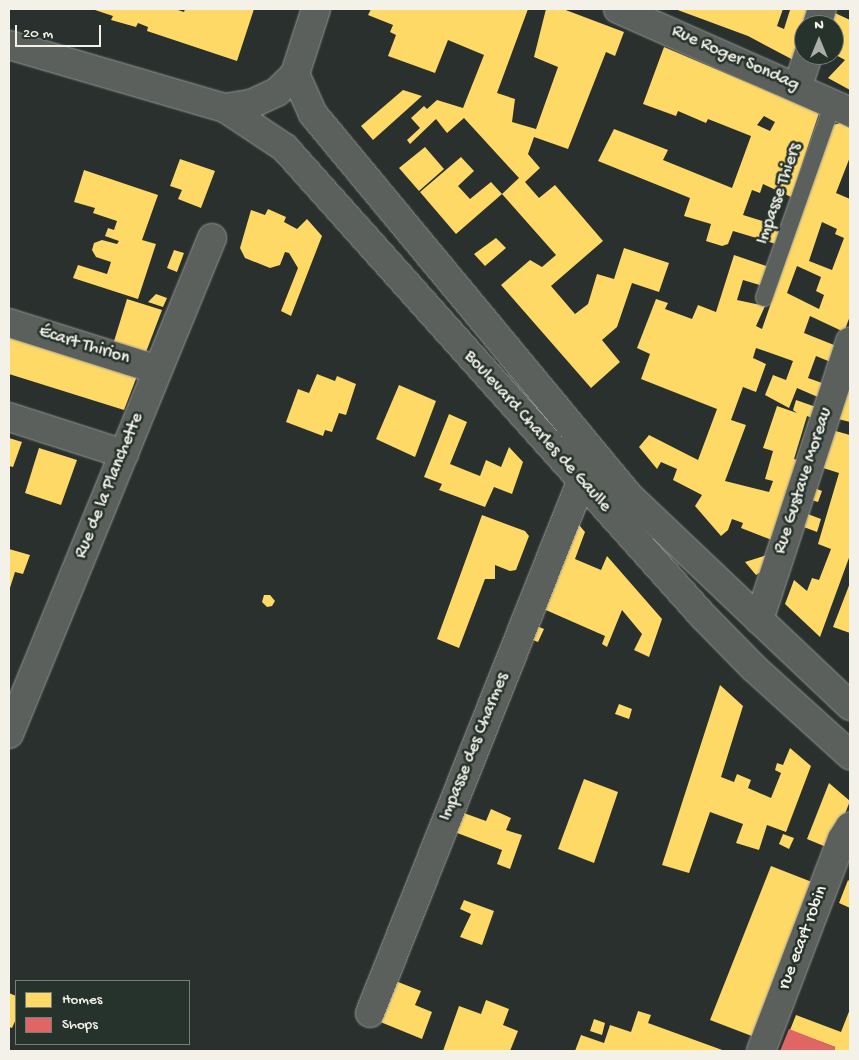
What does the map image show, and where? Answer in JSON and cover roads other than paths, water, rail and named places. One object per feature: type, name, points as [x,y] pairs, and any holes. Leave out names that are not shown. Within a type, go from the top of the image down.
[{"type":"street","points":[[9,45],[225,108],[251,104],[277,92],[295,74],[316,9]]},
{"type":"street","name":"Rue Roger Sondag","points":[[623,10],[798,86],[841,107]]},
{"type":"street","points":[[798,86],[805,65]]},
{"type":"street","name":"Boulevard Charles de Gaulle","points":[[295,74],[313,114],[629,496],[850,706]]},
{"type":"street","name":"Boulevard Charles de Gaulle","points":[[225,108],[285,148],[581,482],[754,668],[850,755]]},
{"type":"street","name":"Rue de la Planchette","points":[[9,734],[212,238]]},
{"type":"street","name":"Écart Thirion","points":[[9,323],[158,370]]},
{"type":"street","name":"Rue Gustave Moreau","points":[[759,620],[850,342]]},
{"type":"street","points":[[9,417],[124,454]]},
{"type":"street","name":"Impasse des Charmes","points":[[370,1012],[581,482]]},
{"type":"street","name":"rue ecart robin","points":[[761,1051],[842,839],[850,826]]},
{"type":"lane","name":"Impasse Thiers","points":[[764,298],[841,107]]}]
